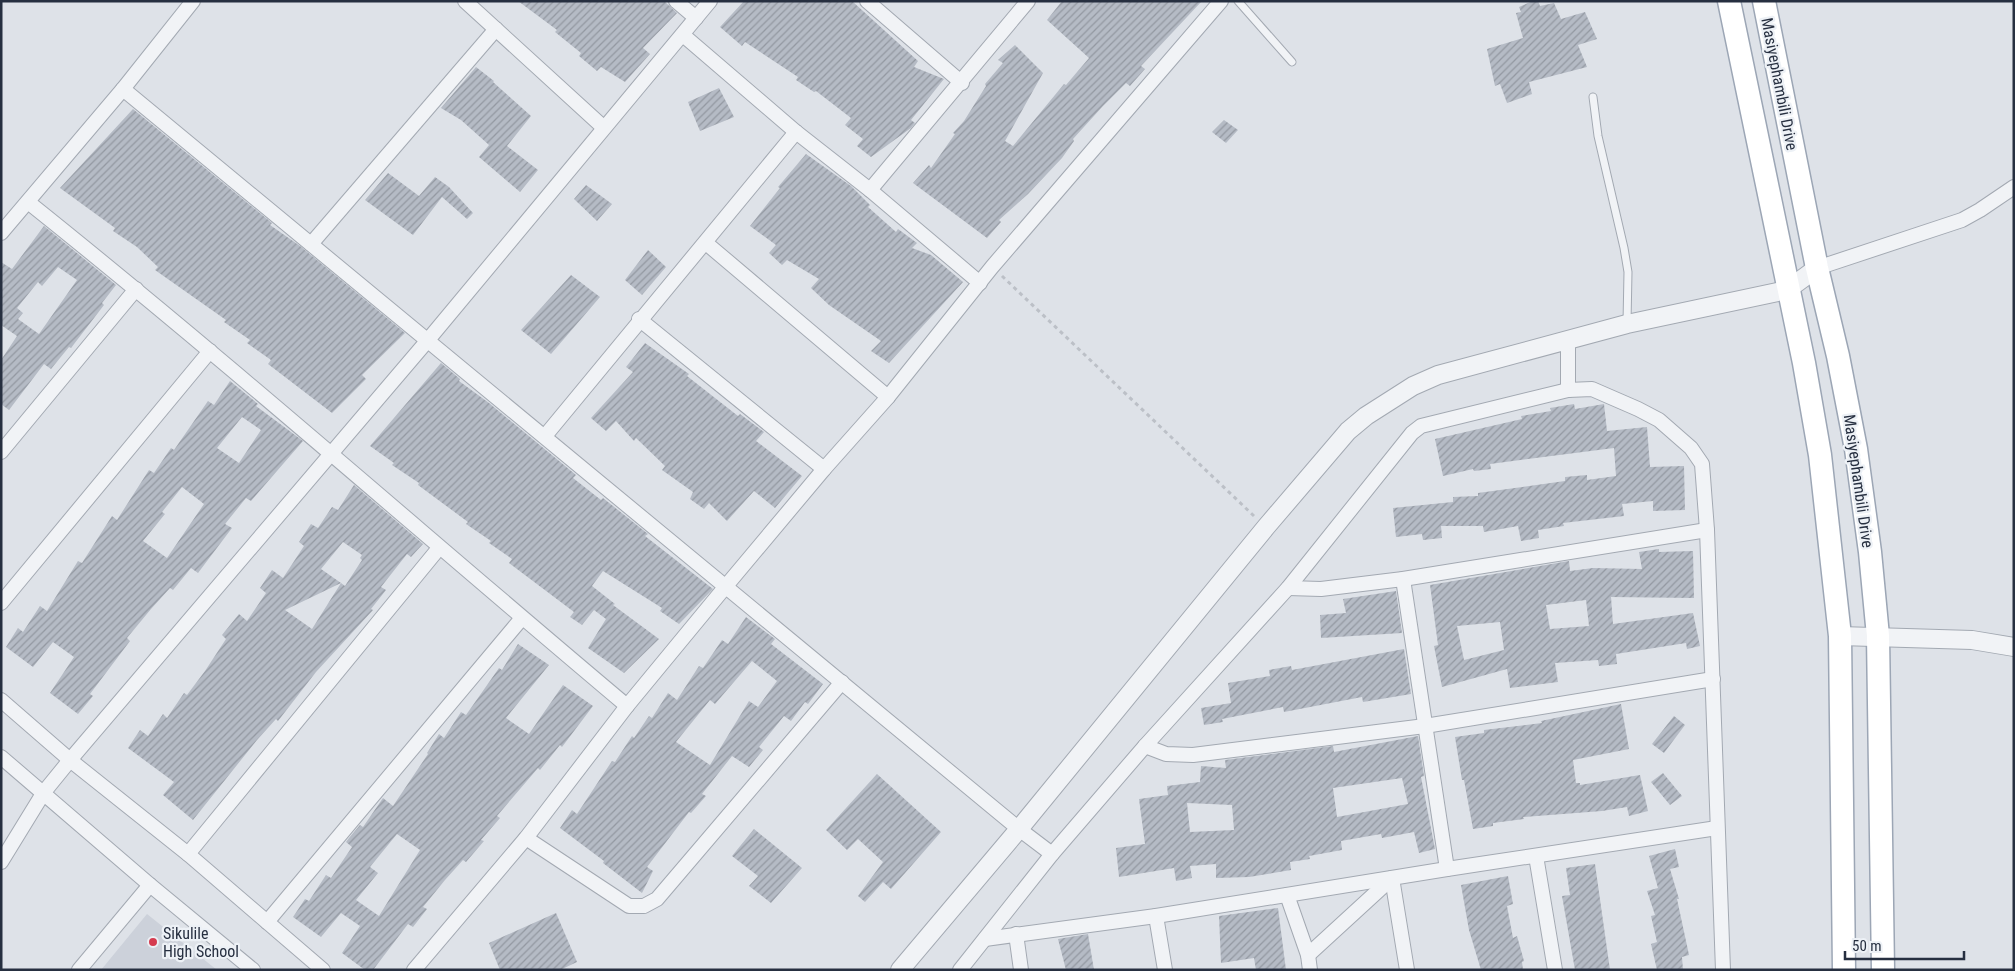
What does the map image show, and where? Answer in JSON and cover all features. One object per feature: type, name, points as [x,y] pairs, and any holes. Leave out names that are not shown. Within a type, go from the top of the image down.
[{"type":"main road","name":"Masiyephambili Drive","points":[[1729,1],[1787,290],[1804,363],[1820,455],[1840,636],[1844,970]]},
{"type":"main road","name":"Masiyephambili Drive","points":[[1764,1],[1817,268],[1838,356],[1856,449],[1878,636],[1883,970]]},
{"type":"street","points":[[1,232],[123,89],[193,1]]},
{"type":"street","points":[[465,1],[603,127]]},
{"type":"street","points":[[676,1],[696,18]]},
{"type":"street","points":[[1,862],[44,792],[70,760],[428,340],[603,127],[710,1]]},
{"type":"street","points":[[867,1],[962,83]]},
{"type":"street","points":[[414,970],[526,838],[627,706],[726,586],[824,469],[888,397],[992,267],[1221,1]]},
{"type":"street","points":[[870,190],[962,83],[1027,2]]},
{"type":"street","points":[[311,244],[496,29]]},
{"type":"street","points":[[682,35],[796,132],[870,190],[980,283]]},
{"type":"street","points":[[123,89],[545,436],[1019,830],[1052,854]]},
{"type":"street","points":[[545,436],[639,319],[706,243],[796,132]]},
{"type":"street","points":[[900,970],[1019,830],[1266,527],[1348,431],[1366,416],[1413,386],[1438,375],[1627,324],[1787,290],[1817,268],[1962,220],[2014,187]]},
{"type":"street","points":[[28,202],[210,351],[439,548],[627,706]]},
{"type":"street","points":[[706,243],[888,397]]},
{"type":"street","points":[[1,452],[136,289]]},
{"type":"street","points":[[639,319],[824,469]]},
{"type":"street","points":[[1568,339],[1568,390]]},
{"type":"street","points":[[1,603],[210,351]]},
{"type":"street","points":[[960,970],[1052,854],[1145,746],[1288,588],[1412,433],[1421,426],[1568,390],[1592,389],[1659,420],[1691,448],[1702,464],[1708,530],[1723,970]]},
{"type":"street","points":[[1288,588],[1321,589],[1403,579],[1708,530]]},
{"type":"street","points":[[188,854],[439,548]]},
{"type":"street","points":[[1403,579],[1447,869]]},
{"type":"street","points":[[267,922],[522,618]]},
{"type":"street","points":[[1840,636],[1972,640],[2014,647]]},
{"type":"street","points":[[1145,746],[1166,754],[1193,755],[1424,726],[1713,679]]},
{"type":"street","points":[[526,838],[629,906],[644,906],[657,899],[842,682]]},
{"type":"street","points":[[1,700],[70,760],[188,854],[323,970]]},
{"type":"street","points":[[1,757],[150,885],[253,970]]},
{"type":"street","points":[[985,939],[1156,916],[1717,828]]},
{"type":"street","points":[[1536,856],[1555,970]]},
{"type":"street","points":[[1308,955],[1392,878]]},
{"type":"street","points":[[1392,878],[1407,970]]},
{"type":"street","points":[[79,970],[150,885]]},
{"type":"street","points":[[1287,895],[1308,955],[1310,970]]},
{"type":"street","points":[[1156,916],[1165,970]]},
{"type":"street","points":[[1016,934],[1021,970]]},
{"type":"lane","points":[[1238,1],[1292,62]]},
{"type":"lane","points":[[1593,98],[1598,136],[1628,272],[1627,324]]},
{"type":"path","points":[[992,267],[1266,527]]},
{"type":"shaded area","name":"Sikulile High School","points":[[147,914],[217,970],[101,970]]},
{"type":"building","points":[[518,1],[664,1],[677,13],[643,48],[650,54],[625,82],[601,67],[597,71],[579,56],[581,53],[555,32],[557,30]]},
{"type":"building","points":[[744,1],[852,1],[918,61],[914,67],[944,79],[911,120],[915,123],[911,128],[871,157],[857,146],[863,139],[845,125],[851,118],[816,91],[814,92],[796,80],[798,77],[745,42],[742,46],[720,27]]},
{"type":"building","points":[[1062,1],[1202,1],[1141,66],[1145,69],[1130,86],[1126,83],[1103,106],[1073,139],[1074,141],[1062,158],[1028,194],[999,220],[1001,222],[987,238],[913,183],[929,165],[931,168],[955,134],[953,133],[964,121],[986,86],[985,84],[1003,63],[998,60],[1015,45],[1043,73],[1005,141],[1013,146],[1064,84],[1066,85],[1089,58],[1047,20]]},
{"type":"building","points":[[1533,1],[1538,1],[1540,6],[1554,3],[1561,19],[1585,12],[1597,39],[1578,45],[1587,67],[1529,82],[1532,94],[1507,103],[1500,84],[1495,86],[1487,49],[1523,38],[1516,13],[1521,12],[1519,7]]},
{"type":"building","points":[[476,67],[494,81],[531,116],[507,146],[538,170],[520,192],[479,157],[489,145],[461,120],[441,108]]},
{"type":"building","points":[[719,88],[734,117],[700,131],[688,102]]},
{"type":"building","points":[[133,109],[272,223],[270,225],[300,246],[405,333],[362,375],[366,379],[332,413],[268,364],[271,360],[247,343],[250,340],[224,322],[226,320],[155,270],[158,267],[137,247],[113,231],[115,228],[60,188]]},
{"type":"building","points":[[1224,120],[1238,130],[1226,143],[1212,132]]},
{"type":"building","points":[[806,154],[851,186],[870,205],[868,207],[896,232],[898,229],[917,243],[912,248],[931,255],[963,282],[889,363],[871,351],[881,341],[829,305],[811,288],[819,279],[787,260],[782,265],[769,253],[776,245],[750,226],[780,188],[778,187]]},
{"type":"building","points":[[388,173],[419,196],[435,177],[449,187],[473,213],[467,219],[442,197],[413,235],[365,200]]},
{"type":"building","points":[[586,185],[612,204],[597,221],[574,199]]},
{"type":"building","points":[[44,226],[116,285],[102,303],[104,305],[71,348],[69,347],[51,369],[44,364],[9,410],[1,404],[1,360],[17,336],[1,325],[1,262],[12,269]],"holes":[[[58,267],[77,280],[39,334],[18,319],[23,313],[17,308],[38,282],[42,286]]]},
{"type":"building","points":[[648,250],[666,267],[642,295],[625,280]]},
{"type":"building","points":[[571,275],[600,297],[551,354],[521,330]]},
{"type":"building","points":[[645,343],[689,374],[687,376],[738,416],[740,414],[764,432],[756,441],[802,476],[775,508],[754,491],[727,521],[709,503],[704,509],[690,499],[693,492],[662,470],[665,466],[636,438],[634,441],[616,421],[606,431],[591,418],[633,372],[626,367]]},
{"type":"building","points":[[441,363],[460,379],[459,381],[489,403],[576,475],[573,478],[601,500],[603,498],[648,534],[645,536],[713,589],[679,624],[660,611],[662,608],[603,571],[592,586],[615,604],[613,605],[659,639],[624,673],[588,648],[606,619],[594,610],[582,625],[570,617],[574,612],[509,563],[512,559],[489,543],[491,541],[466,524],[468,522],[418,485],[419,483],[392,465],[394,463],[370,446]]},
{"type":"building","points":[[230,381],[258,404],[256,406],[303,441],[251,501],[246,498],[225,524],[232,528],[198,573],[191,568],[173,590],[170,588],[127,638],[130,641],[90,694],[93,696],[78,714],[50,693],[74,657],[53,642],[33,667],[6,647],[18,628],[23,632],[40,606],[47,611],[78,561],[82,563],[112,516],[117,520],[149,470],[154,473],[171,448],[174,450],[208,401],[214,405]],"holes":[[[242,417],[261,430],[239,463],[217,448]],[[182,487],[204,504],[167,558],[143,541],[165,514],[162,512]]]},
{"type":"building","points":[[1574,404],[1575,409],[1604,404],[1607,431],[1647,427],[1650,467],[1684,466],[1685,510],[1653,511],[1653,501],[1622,504],[1624,516],[1563,523],[1564,526],[1538,530],[1539,538],[1521,541],[1518,526],[1484,532],[1483,526],[1441,526],[1442,538],[1423,540],[1422,534],[1396,537],[1393,508],[1453,502],[1453,497],[1478,496],[1478,493],[1565,481],[1565,477],[1587,475],[1587,480],[1616,476],[1614,448],[1490,464],[1491,469],[1474,471],[1473,469],[1443,476],[1435,439],[1522,419],[1521,416],[1551,411],[1550,408]]},
{"type":"building","points":[[354,485],[423,544],[411,557],[407,554],[381,587],[386,590],[371,609],[373,610],[316,672],[278,721],[276,719],[257,740],[193,820],[163,795],[174,782],[128,748],[140,730],[148,736],[163,714],[167,718],[184,693],[187,695],[226,639],[222,635],[239,614],[247,621],[266,593],[260,588],[272,570],[283,578],[304,546],[299,542],[311,524],[318,528],[332,507],[338,510]],"holes":[[[343,542],[362,555],[360,558],[362,560],[345,586],[321,569]],[[341,583],[312,629],[285,610]]]},
{"type":"building","points":[[1659,549],[1659,552],[1693,551],[1694,598],[1611,597],[1613,624],[1693,613],[1700,646],[1687,649],[1686,643],[1616,654],[1617,664],[1599,666],[1598,660],[1555,663],[1558,682],[1510,688],[1507,669],[1442,687],[1434,646],[1438,645],[1430,585],[1569,561],[1570,571],[1593,568],[1642,569],[1639,552]],"holes":[[[1586,600],[1589,626],[1550,629],[1546,605]],[[1500,622],[1504,650],[1464,660],[1457,626]]]},
{"type":"building","points":[[1396,591],[1402,633],[1321,638],[1320,615],[1346,613],[1343,599]]},
{"type":"building","points":[[746,617],[775,639],[771,644],[823,684],[808,704],[805,702],[791,721],[784,716],[759,747],[763,750],[749,767],[732,756],[702,794],[706,796],[691,813],[689,812],[647,867],[653,871],[642,893],[560,828],[572,810],[577,814],[612,761],[615,762],[632,736],[634,738],[649,716],[652,718],[668,693],[677,700],[699,666],[703,668],[722,640],[728,644]],"holes":[[[752,661],[777,681],[758,707],[749,701],[710,765],[676,742],[710,700],[715,704]]]},
{"type":"building","points":[[518,644],[549,665],[506,718],[529,734],[563,685],[593,706],[562,747],[560,745],[540,770],[538,768],[497,816],[500,818],[481,840],[484,841],[466,862],[463,860],[445,880],[423,907],[427,909],[413,927],[408,924],[373,970],[365,970],[342,953],[360,926],[341,913],[321,937],[293,917],[305,899],[309,901],[326,875],[331,878],[352,847],[346,842],[360,825],[363,827],[383,798],[393,806],[439,734],[444,738],[461,712],[466,715],[499,668],[502,670]],"holes":[[[397,834],[420,850],[379,916],[356,900],[378,873],[370,867]]]},
{"type":"building","points":[[1404,649],[1411,694],[1363,702],[1362,697],[1284,712],[1283,707],[1222,719],[1223,722],[1204,725],[1201,708],[1231,703],[1228,683],[1270,676],[1269,670],[1291,666],[1292,670]]},
{"type":"building","points":[[1621,704],[1629,749],[1573,760],[1576,783],[1580,783],[1580,785],[1640,775],[1648,811],[1629,816],[1627,807],[1602,811],[1523,817],[1524,819],[1493,823],[1493,826],[1473,829],[1455,737],[1484,733],[1484,730],[1542,723],[1541,721]]},
{"type":"building","points":[[1674,716],[1685,725],[1664,753],[1652,744]]},
{"type":"building","points":[[1418,736],[1424,776],[1421,777],[1435,849],[1419,853],[1414,832],[1382,838],[1381,834],[1341,841],[1342,850],[1309,856],[1310,859],[1290,862],[1291,870],[1249,877],[1216,878],[1216,864],[1190,866],[1192,878],[1176,881],[1174,868],[1119,877],[1116,848],[1145,844],[1139,799],[1168,795],[1167,786],[1200,782],[1201,766],[1226,768],[1225,760],[1333,746],[1334,752]],"holes":[[[1402,778],[1408,804],[1337,817],[1333,788]],[[1187,803],[1232,805],[1234,830],[1190,832]]]},
{"type":"building","points":[[1663,773],[1682,796],[1670,805],[1651,782]]},
{"type":"building","points":[[877,774],[941,832],[891,889],[883,882],[865,902],[858,896],[883,862],[858,839],[847,850],[826,830]]},
{"type":"building","points":[[754,829],[802,868],[771,903],[749,886],[758,876],[732,856]]},
{"type":"building","points":[[1675,849],[1679,867],[1670,869],[1679,899],[1677,899],[1689,955],[1682,957],[1683,970],[1657,970],[1651,944],[1657,942],[1651,916],[1655,915],[1647,891],[1658,888],[1649,856]]},
{"type":"building","points":[[1595,864],[1610,970],[1575,970],[1562,896],[1570,895],[1566,868]]},
{"type":"building","points":[[1508,876],[1513,904],[1507,906],[1513,938],[1517,936],[1524,961],[1522,962],[1523,970],[1481,970],[1469,930],[1461,885]]},
{"type":"building","points":[[1278,908],[1286,970],[1256,970],[1254,958],[1221,963],[1219,916]]},
{"type":"building","points":[[556,913],[577,962],[560,970],[500,970],[489,943]]},
{"type":"building","points":[[1088,934],[1094,970],[1066,970],[1058,939]]},
{"type":"place","name":"Sikulile High School","points":[[153,942]]}]
